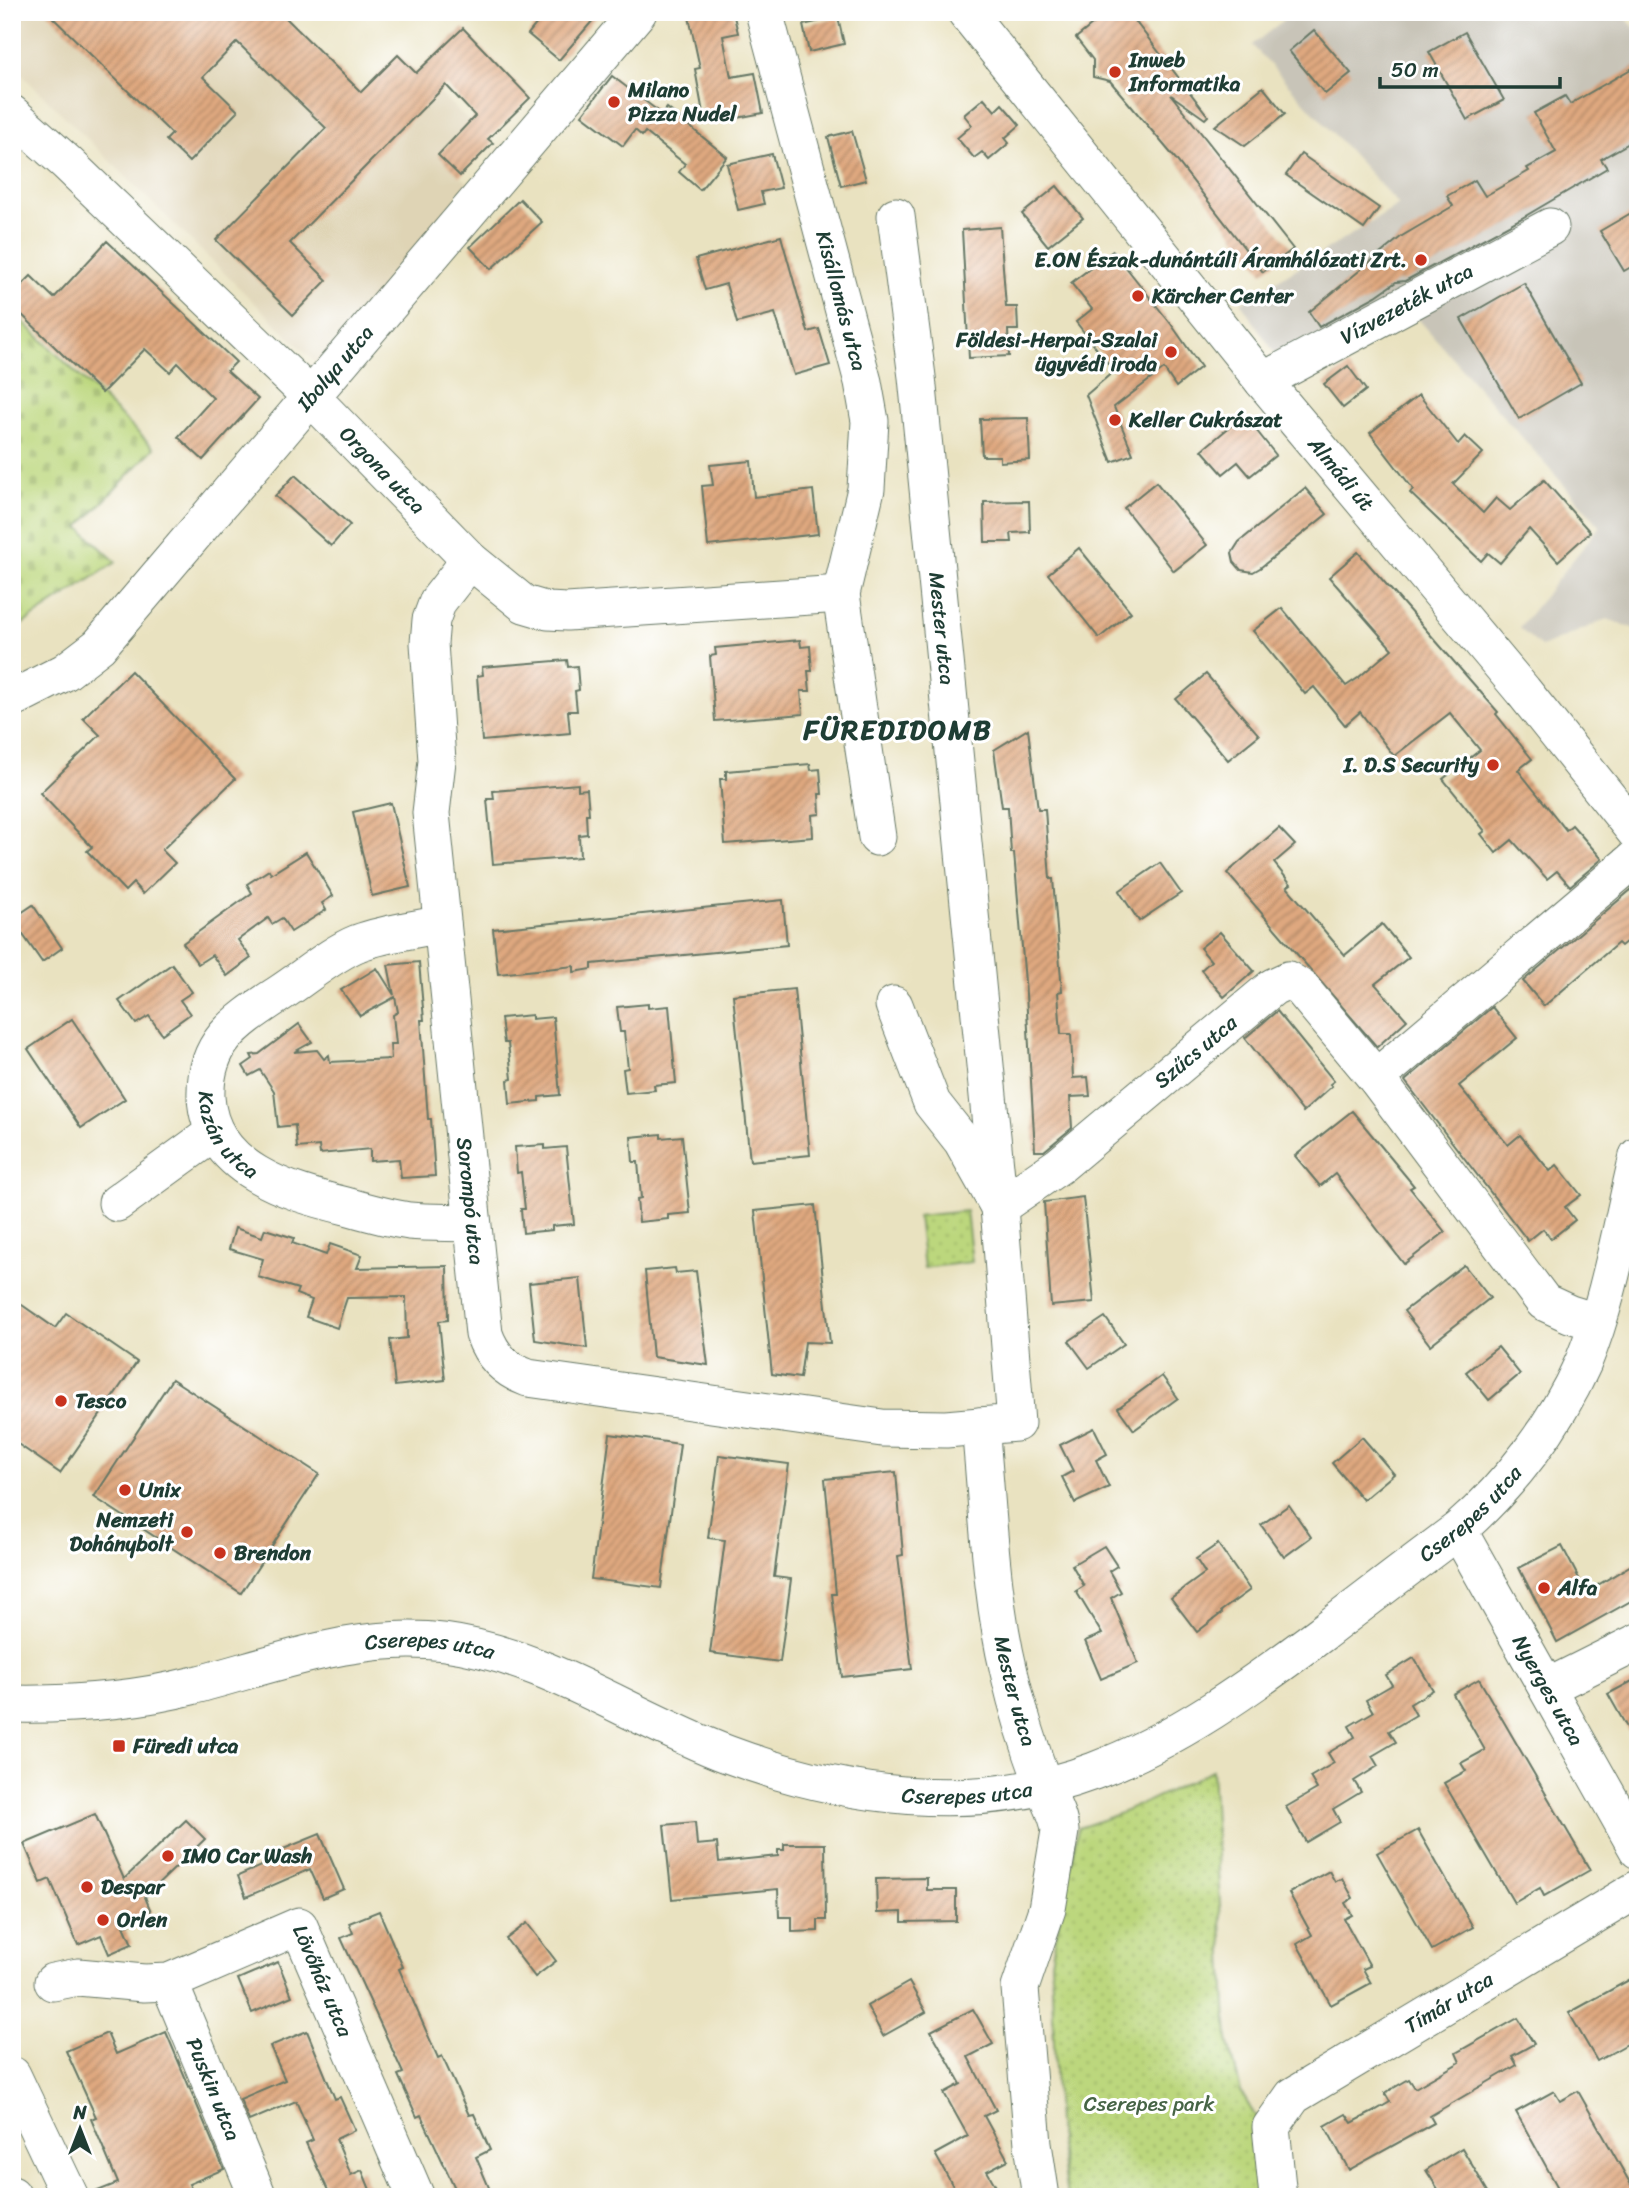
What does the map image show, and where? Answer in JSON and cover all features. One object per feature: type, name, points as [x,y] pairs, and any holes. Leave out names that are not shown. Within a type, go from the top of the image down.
[{"type":"street","name":"Ibolya utca","points":[[12,699],[65,672],[99,646],[638,12]]},
{"type":"street","name":"Kisállomás utca","points":[[764,12],[863,382],[870,421],[866,489],[841,594]]},
{"type":"street","name":"Almádi út","points":[[966,12],[1263,382],[1523,691],[1638,835]]},
{"type":"street","name":"Orgona utca","points":[[12,114],[66,162],[310,397],[470,560],[524,604],[548,611],[841,594]]},
{"type":"street","name":"Mester utca","points":[[896,216],[917,377],[999,1207],[1016,1423],[980,1426],[996,1590],[1008,1667],[1017,1703],[1044,1786],[1060,1824],[1047,1909],[1020,1988],[1033,2144],[1041,2197]]},
{"type":"street","name":"Vízvezeték utca","points":[[1263,382],[1550,227]]},
{"type":"street","name":"Sorompó utca","points":[[470,560],[438,601],[431,620],[429,643],[438,761],[431,802],[431,825],[484,1334],[495,1356],[515,1374],[528,1378],[882,1428],[946,1429],[980,1426]]},
{"type":"street","points":[[841,594],[877,837]]},
{"type":"street","points":[[1376,1078],[1638,856]]},
{"type":"street","name":"Kazán utca","points":[[442,924],[357,944],[237,1023],[220,1041],[211,1062],[206,1084],[207,1107],[215,1132],[245,1166],[262,1179],[282,1188],[395,1219],[472,1223]]},
{"type":"street","name":"Szűcs utca","points":[[999,1207],[1060,1165],[1273,987],[1288,980],[1301,988],[1376,1078],[1544,1301],[1570,1314],[1597,1322]]},
{"type":"street","name":"Mester utca","points":[[894,1005],[932,1102],[962,1141],[999,1207]]},
{"type":"street","points":[[117,1203],[215,1132]]},
{"type":"street","name":"Cserepes utca","points":[[16,1706],[128,1699],[187,1687],[325,1650],[388,1641],[442,1642],[488,1651],[533,1666],[721,1752],[804,1779],[881,1793],[933,1797],[970,1796],[1044,1786],[1093,1772],[1198,1720],[1254,1684],[1480,1511],[1541,1438],[1583,1362],[1597,1322],[1638,1156]]},
{"type":"street","name":"Nyerges utca","points":[[1458,1530],[1636,1844]]},
{"type":"street","points":[[1548,1687],[1638,1642]]},
{"type":"street","name":"Tímár utca","points":[[1278,2197],[1271,2127],[1293,2096],[1638,1889]]},
{"type":"street","name":"Lövőház utca","points":[[53,1982],[78,1977],[144,1983],[169,1982],[299,1926],[416,2197]]},
{"type":"street","name":"Puskin utca","points":[[169,1982],[258,2197]]},
{"type":"street","points":[[12,2075],[70,2197]]},
{"type":"shaded area","points":[[12,12],[280,12],[361,92],[398,55],[493,143],[461,176],[470,185],[317,364],[12,65]]},
{"type":"shaded area","points":[[1294,12],[1621,12],[1638,32],[1638,630],[1607,619],[1541,647],[1519,628],[1600,526],[1413,313],[1293,380],[1241,303],[1399,205],[1252,45]]},
{"type":"green space","points":[[12,311],[154,448],[79,527],[116,562],[12,631]]},
{"type":"green space","points":[[966,1211],[972,1262],[924,1268],[918,1216]]},
{"type":"green space","name":"Cserepes park","points":[[1212,1770],[1228,2039],[1241,2092],[1257,2119],[1265,2197],[1067,2197],[1057,2125],[1051,1961],[1078,1828],[1129,1809]]},
{"type":"building","points":[[47,12],[280,12],[361,92],[398,55],[416,73],[463,28],[530,98],[488,139],[493,143],[460,176],[438,155],[475,116],[446,85],[290,243],[327,280],[293,315],[216,240],[326,128],[237,42],[203,77],[238,111],[189,162],[166,140],[172,134]]},
{"type":"building","points":[[546,12],[600,12],[559,60],[528,34]]},
{"type":"building","points":[[688,12],[733,12],[738,33],[723,36],[731,77],[755,73],[763,113],[705,124],[695,69],[700,68]]},
{"type":"building","points":[[1108,12],[1128,12],[1208,116],[1205,119],[1171,95],[1293,249],[1263,272],[1174,157],[1110,81],[1093,77],[1093,60],[1076,38]]},
{"type":"building","points":[[838,17],[844,44],[809,52],[803,25]]},
{"type":"building","points":[[1314,30],[1351,73],[1325,94],[1289,51]]},
{"type":"building","points":[[1465,32],[1504,100],[1467,120],[1429,52]]},
{"type":"building","points":[[1638,65],[1638,138],[1601,159],[1607,168],[1522,218],[1405,281],[1396,282],[1319,327],[1309,312],[1402,236],[1453,206],[1447,196],[1475,180],[1485,196],[1556,152],[1534,113],[1565,96],[1570,104]]},
{"type":"building","points":[[612,76],[662,114],[667,108],[727,157],[700,190],[679,172],[685,164],[645,132],[642,136],[635,130],[623,146],[582,115]]},
{"type":"building","points":[[1263,87],[1285,114],[1245,146],[1215,126]]},
{"type":"building","points":[[984,98],[995,111],[1002,104],[1020,125],[1005,138],[1009,143],[989,160],[982,152],[974,158],[957,138],[972,125],[964,115]]},
{"type":"building","points":[[852,131],[866,180],[841,186],[828,137]]},
{"type":"building","points":[[772,154],[781,188],[761,192],[764,204],[738,210],[727,164]]},
{"type":"building","points":[[1301,154],[1379,208],[1364,229],[1286,175]]},
{"type":"building","points":[[1057,186],[1083,218],[1048,246],[1022,214]]},
{"type":"building","points":[[520,199],[542,222],[491,269],[470,247]]},
{"type":"building","points":[[1638,209],[1638,263],[1624,271],[1600,231]]},
{"type":"building","points":[[1000,227],[1006,307],[1017,307],[1018,330],[1008,330],[1009,356],[969,358],[962,230]]},
{"type":"building","points":[[781,236],[808,332],[819,329],[830,365],[794,375],[775,313],[737,323],[726,284],[705,290],[696,259]]},
{"type":"building","points":[[107,241],[236,362],[227,371],[258,399],[203,460],[178,437],[213,398],[178,363],[170,372],[145,349],[102,393],[12,305],[12,295],[31,276],[54,298]]},
{"type":"building","points":[[1113,251],[1201,367],[1176,387],[1164,369],[1114,407],[1133,454],[1112,462],[1086,395],[1114,371],[1076,322],[1092,309],[1071,283]]},
{"type":"building","points":[[1524,283],[1581,383],[1519,419],[1461,319]]},
{"type":"building","points":[[1348,366],[1366,390],[1343,408],[1324,384]]},
{"type":"building","points":[[1419,395],[1458,444],[1465,436],[1483,453],[1453,484],[1483,513],[1496,498],[1510,510],[1544,480],[1590,532],[1558,561],[1529,529],[1500,563],[1488,553],[1481,561],[1410,493],[1413,489],[1370,433]]},
{"type":"building","points":[[1244,415],[1276,455],[1250,476],[1238,462],[1223,474],[1202,450]]},
{"type":"building","points":[[1028,418],[1030,460],[1000,462],[1000,456],[982,456],[980,419]]},
{"type":"building","points":[[751,461],[754,497],[813,490],[818,534],[708,546],[702,486],[713,485],[710,465]]},
{"type":"building","points":[[295,475],[350,525],[331,546],[275,496]]},
{"type":"building","points":[[1156,482],[1207,545],[1174,571],[1124,508]]},
{"type":"building","points":[[1305,488],[1327,514],[1260,568],[1253,572],[1241,570],[1234,562],[1232,553],[1239,542]]},
{"type":"building","points":[[1029,501],[1030,532],[1011,533],[1012,542],[985,542],[984,502]]},
{"type":"building","points":[[1079,548],[1131,612],[1099,638],[1048,574]]},
{"type":"building","points":[[1358,552],[1498,712],[1496,714],[1532,759],[1518,770],[1566,830],[1572,825],[1602,859],[1570,886],[1557,871],[1547,879],[1512,840],[1496,853],[1481,834],[1485,831],[1443,779],[1480,750],[1450,713],[1394,756],[1360,712],[1345,725],[1314,687],[1305,694],[1253,631],[1282,608],[1346,686],[1358,678],[1392,649],[1329,577]]},
{"type":"building","points":[[800,640],[801,647],[810,646],[812,671],[808,671],[810,691],[801,691],[803,714],[715,721],[710,656],[716,655],[715,648]]},
{"type":"building","points":[[567,660],[568,667],[577,666],[579,690],[575,691],[577,711],[568,711],[570,733],[482,741],[477,676],[483,675],[482,667]]},
{"type":"building","points":[[131,671],[235,779],[162,850],[175,863],[143,894],[133,883],[125,891],[87,851],[92,847],[40,793],[100,735],[83,718]]},
{"type":"building","points":[[1206,674],[1259,735],[1228,760],[1176,699]]},
{"type":"building","points":[[1028,729],[1038,809],[1045,809],[1050,879],[1053,879],[1062,991],[1058,992],[1061,1034],[1071,1034],[1073,1078],[1088,1077],[1090,1096],[1070,1097],[1072,1128],[1044,1151],[1035,1151],[1014,853],[1011,853],[1008,807],[1002,807],[994,750]]},
{"type":"building","points":[[810,764],[811,770],[820,769],[822,794],[819,794],[820,814],[812,815],[813,837],[725,844],[720,779],[726,779],[726,771]]},
{"type":"building","points":[[578,784],[578,790],[587,789],[589,814],[586,814],[587,834],[579,835],[580,857],[493,864],[487,799],[494,799],[493,791]]},
{"type":"building","points":[[391,803],[410,887],[372,896],[353,812]]},
{"type":"building","points":[[1279,828],[1295,845],[1274,863],[1291,884],[1287,887],[1345,955],[1382,924],[1409,957],[1375,984],[1407,1020],[1377,1047],[1227,873]]},
{"type":"building","points":[[306,852],[333,896],[322,903],[326,910],[291,932],[282,918],[272,924],[268,918],[238,940],[251,958],[227,976],[212,955],[198,964],[183,943],[252,893],[247,884],[269,870],[271,874]]},
{"type":"building","points":[[1160,863],[1181,893],[1139,921],[1119,891]]},
{"type":"building","points":[[1638,884],[1638,932],[1621,946],[1618,943],[1544,1006],[1523,981]]},
{"type":"building","points":[[783,900],[787,945],[592,964],[592,969],[574,972],[574,966],[498,974],[493,929]]},
{"type":"building","points":[[33,905],[62,948],[42,962],[12,919]]},
{"type":"building","points":[[1220,932],[1254,971],[1224,997],[1201,970],[1211,961],[1200,948]]},
{"type":"building","points":[[419,962],[428,1119],[431,1119],[435,1176],[401,1178],[399,1159],[370,1161],[370,1149],[320,1154],[319,1146],[297,1148],[295,1125],[278,1127],[274,1091],[260,1070],[249,1076],[243,1066],[253,1059],[251,1055],[259,1054],[299,1024],[312,1042],[294,1052],[317,1050],[324,1059],[329,1055],[330,1062],[391,1059],[390,1044],[396,1044],[393,1015],[398,1012],[395,997],[360,1016],[341,990],[377,968],[394,995],[388,965]]},
{"type":"building","points":[[172,964],[192,992],[180,1000],[190,1014],[162,1034],[149,1016],[136,1024],[119,1001]]},
{"type":"building","points":[[794,989],[810,1155],[750,1161],[733,995]]},
{"type":"building","points":[[648,1004],[648,1008],[669,1006],[676,1083],[654,1085],[655,1090],[626,1093],[623,1069],[628,1068],[624,1032],[620,1032],[617,1007]]},
{"type":"building","points":[[1492,1007],[1517,1038],[1459,1086],[1508,1145],[1520,1135],[1550,1171],[1557,1165],[1581,1195],[1565,1207],[1575,1220],[1551,1239],[1543,1229],[1528,1241],[1405,1081]]},
{"type":"building","points":[[1277,1011],[1334,1081],[1330,1084],[1332,1086],[1303,1112],[1245,1038]]},
{"type":"building","points":[[532,1015],[532,1019],[553,1017],[560,1095],[539,1097],[539,1101],[510,1104],[508,1080],[512,1079],[508,1043],[504,1043],[501,1018]]},
{"type":"building","points":[[72,1019],[125,1099],[81,1128],[28,1049]]},
{"type":"building","points":[[1352,1111],[1414,1186],[1410,1188],[1445,1232],[1404,1264],[1335,1174],[1320,1186],[1295,1156]]},
{"type":"building","points":[[661,1134],[661,1138],[682,1136],[690,1213],[639,1222],[637,1199],[641,1198],[638,1162],[633,1162],[631,1137]]},
{"type":"building","points":[[545,1145],[545,1149],[566,1147],[574,1224],[523,1233],[521,1209],[525,1209],[521,1172],[517,1173],[515,1147]]},
{"type":"building","points":[[1083,1197],[1094,1302],[1051,1306],[1044,1202]]},
{"type":"building","points":[[815,1205],[830,1343],[805,1342],[800,1378],[772,1374],[755,1211]]},
{"type":"building","points":[[235,1228],[262,1237],[265,1229],[294,1238],[292,1243],[326,1255],[330,1244],[362,1255],[357,1268],[447,1266],[448,1320],[439,1321],[445,1380],[395,1386],[390,1340],[407,1338],[406,1297],[347,1298],[337,1328],[306,1317],[312,1300],[296,1294],[298,1289],[258,1277],[263,1259],[229,1249]]},
{"type":"building","points":[[1464,1265],[1490,1298],[1430,1345],[1404,1311]]},
{"type":"building","points":[[675,1268],[676,1273],[696,1271],[708,1365],[653,1357],[645,1271]]},
{"type":"building","points":[[580,1278],[587,1348],[535,1340],[529,1283]]},
{"type":"building","name":"Tesco","points":[[12,1298],[55,1328],[66,1313],[137,1362],[60,1473],[12,1440]]},
{"type":"building","points":[[1105,1317],[1124,1344],[1089,1368],[1069,1341]]},
{"type":"building","points":[[1498,1347],[1520,1374],[1489,1400],[1466,1372]]},
{"type":"building","points":[[1162,1376],[1178,1398],[1134,1430],[1118,1408]]},
{"type":"building","points":[[172,1379],[319,1474],[241,1593],[94,1497]]},
{"type":"building","points":[[1094,1428],[1107,1454],[1096,1460],[1109,1487],[1075,1503],[1062,1477],[1073,1471],[1060,1445]]},
{"type":"building","points":[[610,1434],[680,1444],[661,1588],[591,1579]]},
{"type":"building","points":[[1362,1437],[1394,1474],[1363,1500],[1332,1463]]},
{"type":"building","points":[[719,1455],[789,1464],[774,1577],[791,1579],[780,1662],[710,1653],[725,1540],[708,1538]]},
{"type":"building","points":[[896,1472],[903,1555],[898,1556],[912,1669],[842,1677],[832,1594],[836,1594],[825,1479]]},
{"type":"building","points":[[1289,1505],[1311,1537],[1284,1557],[1261,1525]]},
{"type":"building","points":[[1218,1544],[1250,1590],[1197,1632],[1171,1598],[1205,1573],[1196,1559]]},
{"type":"building","points":[[1104,1546],[1117,1566],[1109,1571],[1121,1592],[1111,1598],[1138,1663],[1101,1679],[1085,1641],[1102,1634],[1076,1591],[1084,1586],[1072,1565]]},
{"type":"building","points":[[1562,1546],[1586,1592],[1638,1561],[1638,1597],[1557,1642],[1519,1568]]},
{"type":"building","points":[[1414,1658],[1433,1690],[1410,1704],[1416,1715],[1389,1731],[1396,1742],[1372,1756],[1378,1766],[1354,1781],[1361,1792],[1333,1809],[1340,1822],[1306,1842],[1286,1807],[1317,1789],[1310,1777],[1334,1763],[1328,1753],[1355,1737],[1349,1726],[1373,1712],[1366,1700],[1392,1685],[1386,1675]]},
{"type":"building","points":[[1638,1678],[1638,1747],[1608,1694]]},
{"type":"building","points":[[1479,1679],[1590,1870],[1544,1896],[1540,1888],[1514,1903],[1444,1783],[1466,1771],[1461,1763],[1485,1750],[1453,1694]]},
{"type":"building","points":[[95,1814],[124,1879],[186,1820],[205,1839],[145,1897],[152,1914],[124,1926],[132,1944],[109,1954],[101,1935],[78,1945],[50,1879],[41,1883],[24,1844]]},
{"type":"building","points":[[695,1822],[697,1845],[717,1843],[719,1862],[778,1856],[778,1850],[784,1850],[784,1844],[825,1844],[826,1920],[818,1920],[818,1931],[792,1932],[792,1917],[779,1917],[778,1889],[672,1899],[664,1825]]},
{"type":"building","points":[[1418,1830],[1473,1927],[1432,1950],[1377,1853]]},
{"type":"building","points":[[320,1834],[344,1889],[323,1898],[310,1869],[246,1897],[238,1876],[279,1858],[276,1852]]},
{"type":"building","points":[[1329,1871],[1335,1882],[1342,1878],[1353,1898],[1345,1903],[1352,1915],[1344,1919],[1370,1966],[1363,1969],[1371,1983],[1331,2005],[1297,1944],[1312,1935],[1289,1893]]},
{"type":"building","points":[[927,1878],[927,1890],[956,1890],[956,1921],[902,1922],[902,1912],[877,1913],[876,1879]]},
{"type":"building","points":[[379,1911],[403,1967],[399,1969],[438,2058],[442,2056],[469,2115],[474,2114],[490,2150],[476,2157],[493,2197],[459,2197],[421,2115],[417,2117],[398,2075],[403,2073],[341,1938],[353,1933],[349,1923]]},
{"type":"building","points":[[527,1923],[556,1961],[535,1977],[506,1939]]},
{"type":"building","points":[[278,1962],[292,1996],[252,2013],[238,1979]]},
{"type":"building","points":[[1638,1975],[1638,2038],[1597,2061],[1569,2013]]},
{"type":"building","points":[[909,1982],[926,2012],[883,2036],[867,2006]]},
{"type":"building","points":[[973,2009],[993,2044],[968,2057],[996,2110],[984,2116],[1008,2160],[987,2171],[1002,2197],[959,2197],[935,2154],[968,2136],[944,2093],[961,2084],[931,2031]]},
{"type":"building","points":[[1518,2018],[1534,2044],[1512,2056],[1517,2065],[1430,2116],[1434,2123],[1349,2170],[1325,2126],[1346,2114],[1352,2123],[1371,2113],[1390,2102],[1385,2093],[1409,2079],[1415,2088],[1460,2062],[1456,2053]]},
{"type":"building","points":[[307,2031],[335,2099],[340,2097],[355,2130],[336,2139],[351,2175],[362,2170],[373,2197],[331,2197],[306,2143],[313,2140],[296,2101],[249,2121],[240,2099],[285,2080],[270,2046]]},
{"type":"building","points":[[166,2032],[224,2169],[189,2184],[195,2197],[91,2197],[90,2194],[118,2183],[91,2119],[96,2117],[66,2051],[107,2033],[116,2054]]},
{"type":"building","points":[[1554,2091],[1560,2101],[1578,2091],[1638,2197],[1563,2197],[1516,2112]]},
{"type":"building","points":[[1462,2148],[1491,2197],[1443,2197],[1426,2170]]},
{"type":"place","name":"Inweb Informatika","points":[[1115,72]]},
{"type":"place","name":"Milano Pizza Nudel","points":[[614,102]]},
{"type":"place","name":"E.ON Észak-dunántúli Áramhálózati Zrt.","points":[[1421,260]]},
{"type":"place","name":"Kärcher Center","points":[[1138,296]]},
{"type":"place","name":"Földesi-Herpai-Szalai ügyvédi iroda","points":[[1171,352]]},
{"type":"place","name":"Keller Cukrászat","points":[[1115,420]]},
{"type":"place","name":"I. D.S Security","points":[[1493,765]]},
{"type":"place","name":"Tesco","points":[[61,1401]]},
{"type":"place","name":"Unix","points":[[125,1490]]},
{"type":"place","name":"Nemzeti Dohánybolt","points":[[187,1532]]},
{"type":"place","name":"Brendon","points":[[220,1553]]},
{"type":"place","name":"Alfa","points":[[1544,1588]]},
{"type":"place","name":"Füredi utca","points":[[119,1746]]},
{"type":"place","name":"IMO Car Wash","points":[[168,1856]]},
{"type":"place","name":"Despar","points":[[87,1887]]},
{"type":"place","name":"Orlen","points":[[103,1920]]},
{"type":"district","name":"FÜREDIDOMB","points":[[898,729]]}]
